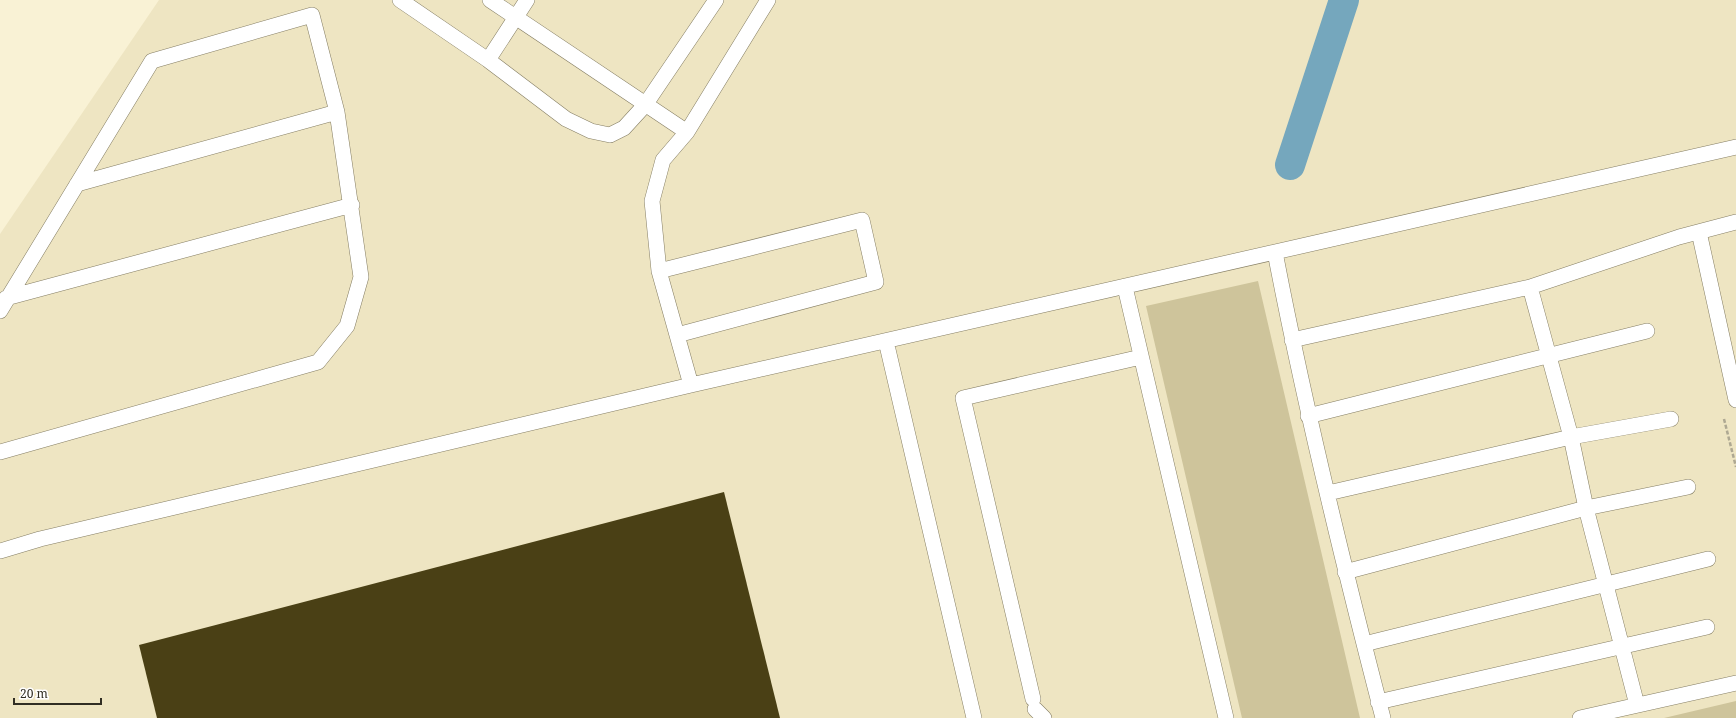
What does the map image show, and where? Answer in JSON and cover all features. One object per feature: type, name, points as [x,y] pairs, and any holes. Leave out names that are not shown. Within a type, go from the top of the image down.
[{"type":"lane","points":[[400,0],[488,60],[566,120],[591,131],[610,135],[624,128],[646,105],[716,0]]},
{"type":"lane","points":[[490,0],[687,132]]},
{"type":"lane","points":[[488,60],[527,0]]},
{"type":"lane","points":[[691,386],[659,271],[652,201],[663,160],[687,132],[768,0]]},
{"type":"lane","points":[[0,452],[318,362],[347,326],[361,277],[352,205],[337,112],[312,15],[152,61],[3,304]]},
{"type":"lane","points":[[77,184],[337,112]]},
{"type":"lane","points":[[0,551],[40,539],[691,386],[1736,147]]},
{"type":"lane","points":[[3,304],[352,205]]},
{"type":"lane","points":[[659,271],[862,220],[876,282],[677,335]]},
{"type":"lane","points":[[1292,340],[1530,287],[1698,232],[1736,222]]},
{"type":"lane","points":[[1698,232],[1736,400]]},
{"type":"lane","points":[[1276,252],[1308,416],[1382,718]]},
{"type":"lane","points":[[1125,286],[1226,718]]},
{"type":"lane","points":[[1530,287],[1571,437],[1586,508],[1620,647],[1637,705]]},
{"type":"lane","points":[[1308,416],[1647,330]]},
{"type":"lane","points":[[886,341],[974,718]]},
{"type":"lane","points":[[1037,708],[963,398],[1142,357]]},
{"type":"lane","points":[[1328,493],[1571,437],[1671,419]]},
{"type":"lane","points":[[1345,572],[1586,508],[1688,487]]},
{"type":"lane","points":[[1364,644],[1708,559]]},
{"type":"lane","points":[[1378,702],[1707,627]]},
{"type":"lane","points":[[1580,718],[1736,682]]},
{"type":"shaded area","points":[[159,0],[1736,0],[1736,718],[0,718],[0,234]]},
{"type":"shaded area","points":[[1258,281],[1360,718],[1242,718],[1146,306]]},
{"type":"shaded area","points":[[1736,701],[1736,718],[1664,718]]},
{"type":"building","points":[[724,492],[780,718],[157,718],[139,645]]},
{"type":"waterway","points":[[1290,165],[1344,0]]}]
